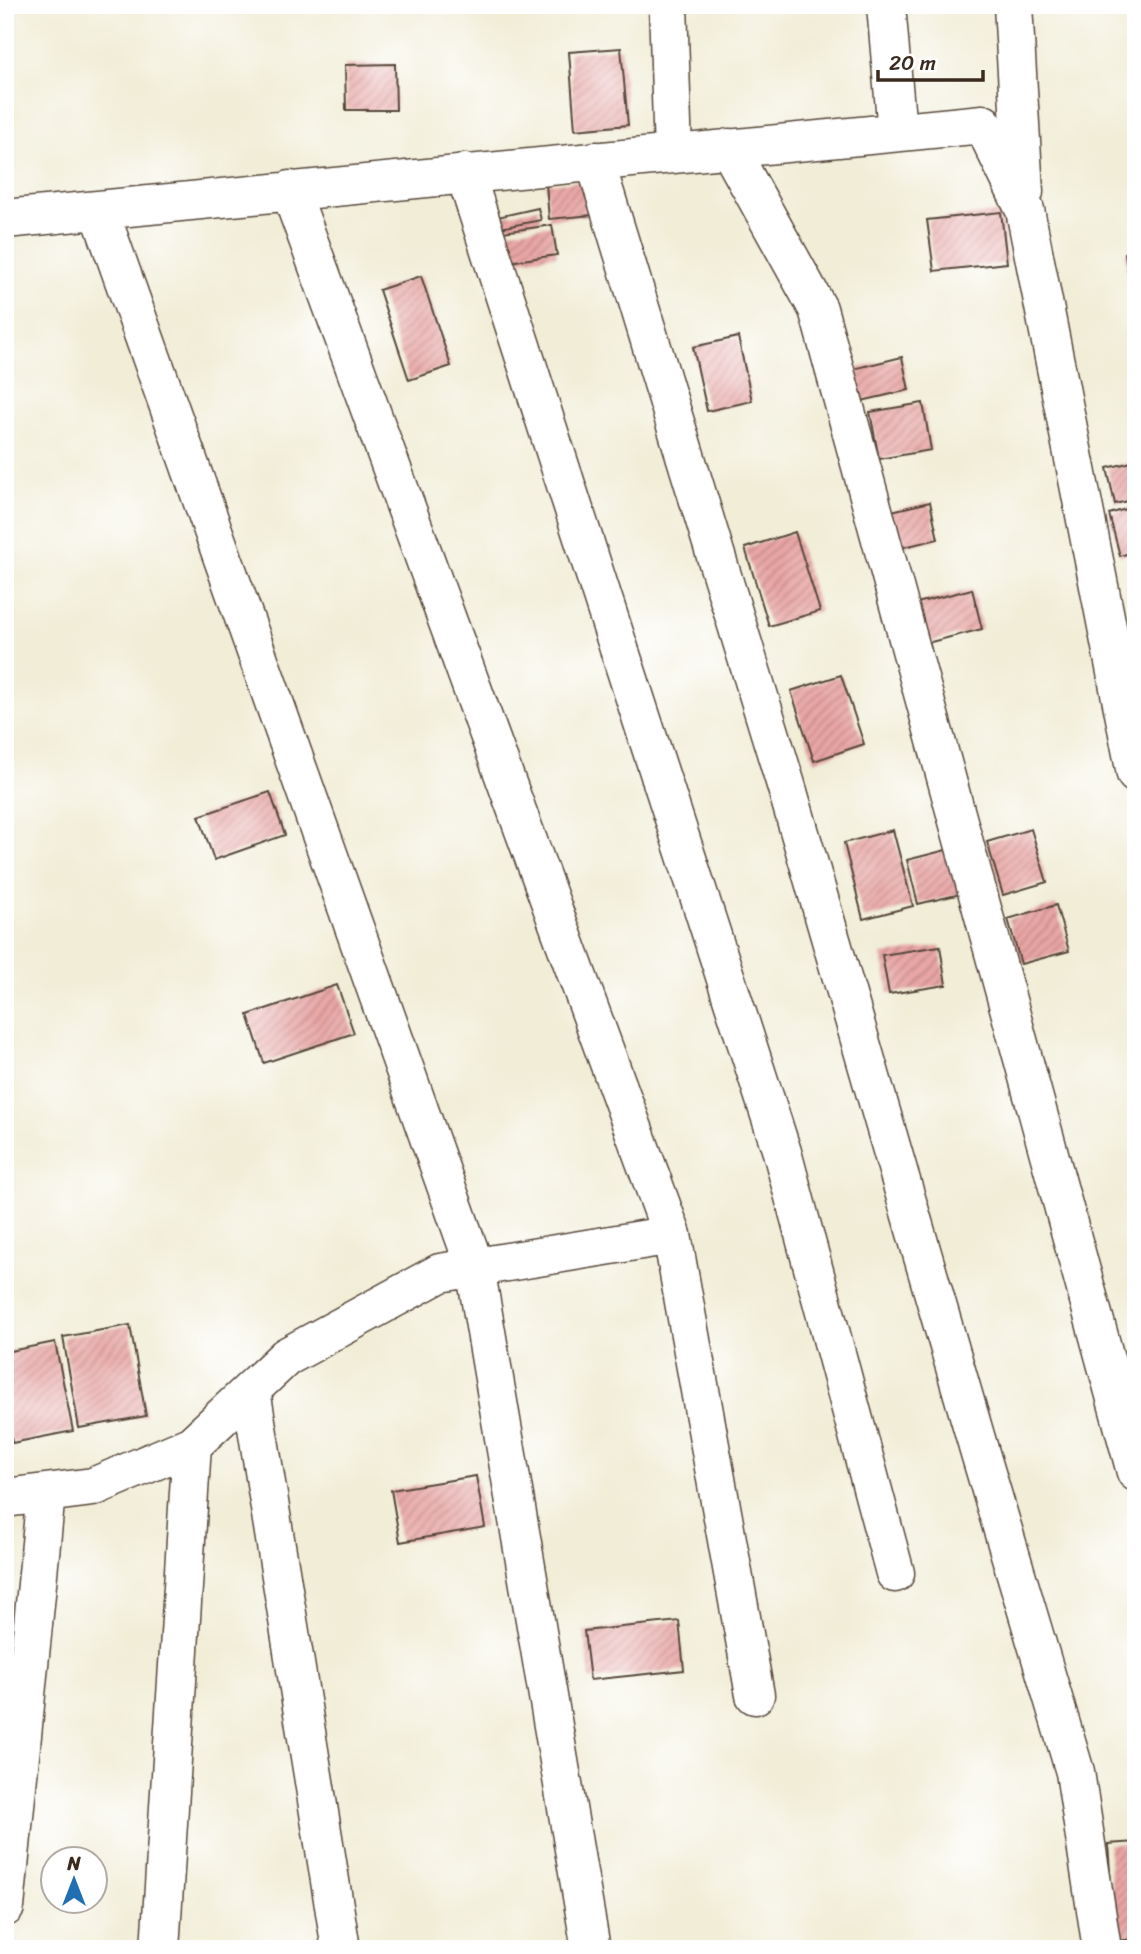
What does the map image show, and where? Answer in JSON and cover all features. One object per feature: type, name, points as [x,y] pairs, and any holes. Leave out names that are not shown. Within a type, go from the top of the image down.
[{"type":"street","points":[[668,5],[673,153]]},
{"type":"street","points":[[886,5],[897,132]]},
{"type":"street","points":[[1013,5],[1025,210],[1136,774]]},
{"type":"street","points":[[5,219],[983,124],[1025,210]]},
{"type":"street","points":[[729,148],[818,309],[1136,1472]]},
{"type":"street","points":[[595,160],[786,785],[1075,1772],[1102,1949]]},
{"type":"street","points":[[466,173],[782,1152],[895,1573]]},
{"type":"street","points":[[290,190],[672,1235],[755,1695]]},
{"type":"street","points":[[99,210],[475,1268],[591,1949]]},
{"type":"street","points":[[5,1498],[93,1487],[192,1445],[286,1357],[440,1273],[672,1235]]},
{"type":"street","points":[[251,1390],[341,1949]]},
{"type":"street","points":[[160,1949],[192,1445]]},
{"type":"street","points":[[5,1907],[46,1493]]},
{"type":"building","points":[[621,48],[628,125],[575,130],[569,52]]},
{"type":"building","points":[[395,64],[396,110],[346,110],[345,65]]},
{"type":"building","points":[[590,180],[593,215],[549,219],[546,184]]},
{"type":"building","points":[[538,208],[541,220],[495,229],[493,218]]},
{"type":"building","points":[[1001,212],[1007,263],[934,271],[927,220]]},
{"type":"building","points":[[552,225],[557,255],[508,262],[503,232]]},
{"type":"building","points":[[1136,251],[1136,312],[1134,312],[1125,253]]},
{"type":"building","points":[[421,276],[451,366],[409,380],[379,290]]},
{"type":"building","points":[[738,337],[752,401],[707,411],[693,347]]},
{"type":"building","points":[[902,357],[909,390],[857,402],[849,370]]},
{"type":"building","points":[[923,403],[931,450],[879,459],[870,412]]},
{"type":"building","points":[[1136,461],[1136,499],[1115,504],[1107,468]]},
{"type":"building","points":[[930,502],[938,539],[891,550],[883,513]]},
{"type":"building","points":[[1136,506],[1136,551],[1120,556],[1109,514]]},
{"type":"building","points":[[795,532],[820,611],[769,626],[745,548]]},
{"type":"building","points":[[972,589],[982,629],[923,644],[913,604]]},
{"type":"building","points":[[841,675],[864,744],[814,761],[791,691]]},
{"type":"building","points":[[270,792],[285,835],[214,860],[199,816]]},
{"type":"building","points":[[1031,829],[1047,882],[1003,895],[987,842]]},
{"type":"building","points":[[893,830],[913,906],[863,919],[844,843]]},
{"type":"building","points":[[954,848],[965,893],[918,904],[907,860]]},
{"type":"building","points":[[1056,905],[1069,951],[1021,964],[1008,919]]},
{"type":"building","points":[[940,946],[946,985],[889,994],[882,955]]},
{"type":"building","points":[[337,985],[354,1033],[264,1063],[248,1015]]},
{"type":"building","points":[[130,1325],[146,1416],[79,1428],[63,1337]]},
{"type":"building","points":[[55,1342],[73,1431],[12,1443],[5,1407],[5,1352]]},
{"type":"building","points":[[476,1476],[485,1527],[400,1542],[391,1490]]},
{"type":"building","points":[[679,1621],[684,1670],[590,1680],[584,1631]]},
{"type":"building","points":[[1136,1696],[1136,1723],[1134,1724],[1131,1697]]},
{"type":"building","points":[[1136,1842],[1136,1939],[1115,1941],[1108,1844]]}]
